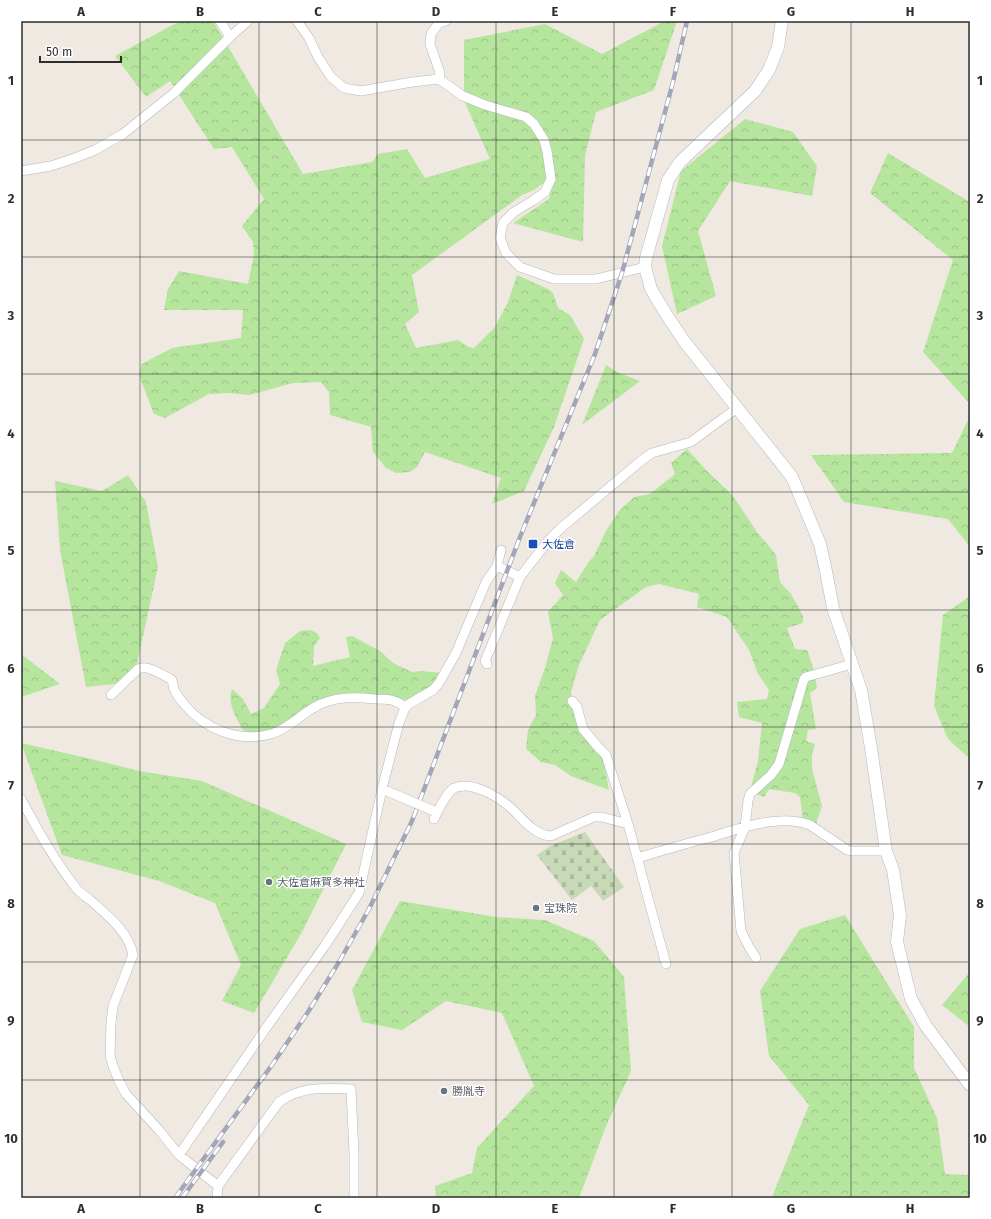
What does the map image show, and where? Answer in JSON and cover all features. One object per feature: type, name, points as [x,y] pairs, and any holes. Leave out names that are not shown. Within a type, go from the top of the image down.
[{"type":"street","points":[[220,21],[230,37]]},
{"type":"street","points":[[21,171],[51,166],[75,158],[95,150],[123,134],[174,93],[248,21]]},
{"type":"street","points":[[297,21],[309,38],[318,58],[331,77],[344,88],[361,91],[412,82],[439,80],[463,96],[485,105],[526,117],[534,124],[544,140],[551,179],[545,192],[514,212],[503,223],[500,238],[506,253],[520,267],[554,279],[596,279],[645,267]]},
{"type":"street","points":[[439,80],[440,73],[430,44],[431,34],[439,23],[446,21]]},
{"type":"street","points":[[782,21],[778,47],[769,70],[755,91],[680,162],[668,180],[646,258],[645,267],[651,289],[684,341],[792,477],[820,544],[833,608],[863,697],[872,748],[886,851],[893,870],[900,915],[897,942],[911,999],[926,1026],[970,1085]]},
{"type":"street","points":[[486,664],[485,661],[520,577],[548,541],[561,528],[642,460],[652,453],[691,442],[737,408]]},
{"type":"street","points":[[179,1155],[266,1028],[324,947],[359,893],[382,789],[399,723],[405,708],[409,704],[433,690],[439,683],[456,653],[486,582],[497,566],[501,550]]},
{"type":"street","points":[[497,566],[520,577]]},
{"type":"street","points":[[756,958],[741,931],[734,853],[745,827],[750,794],[771,775],[779,764],[804,679],[806,677],[852,664]]},
{"type":"street","points":[[111,694],[138,669],[147,667],[172,680],[175,693],[200,721],[225,732],[246,737],[270,734],[277,731],[315,707],[332,700],[355,697],[393,700],[402,704],[405,708]]},
{"type":"street","points":[[572,700],[577,707],[583,729],[606,755],[628,824],[666,964]]},
{"type":"street","points":[[382,789],[435,814],[453,788],[469,786],[490,794],[504,802],[536,832],[543,836],[551,836],[594,817],[602,817],[628,824]]},
{"type":"street","points":[[21,799],[50,851],[68,877],[78,890],[121,930],[132,948],[134,955],[113,1006],[111,1023],[110,1056],[126,1094],[159,1130],[179,1155],[218,1186]]},
{"type":"street","points":[[637,858],[745,827],[785,820],[810,825],[847,850],[886,851]]},
{"type":"street","points":[[217,1198],[218,1186],[279,1102],[288,1096],[304,1090],[328,1088],[351,1089],[354,1153],[354,1198]]},
{"type":"green space","points":[[180,21],[213,21],[303,174],[372,162],[378,154],[407,149],[425,178],[490,159],[463,98],[525,119],[542,142],[549,179],[534,190],[522,195],[412,275],[419,312],[405,324],[416,348],[458,340],[468,347],[474,348],[495,327],[508,302],[517,275],[548,289],[553,293],[558,308],[570,315],[584,339],[554,427],[524,491],[492,504],[501,478],[425,452],[417,467],[410,472],[396,473],[386,468],[373,452],[371,427],[330,415],[329,392],[321,382],[293,383],[249,395],[229,393],[209,394],[165,418],[154,414],[139,375],[142,364],[172,348],[241,338],[243,310],[164,310],[168,289],[179,271],[248,284],[254,255],[253,242],[242,226],[264,199],[232,147],[214,149],[170,81],[146,97],[115,56]]},
{"type":"green space","points":[[665,21],[677,21],[654,90],[596,112],[585,155],[583,242],[513,223],[549,199],[553,177],[535,122],[464,95],[464,40],[545,24],[602,54]]},
{"type":"green space","points":[[745,119],[793,132],[817,166],[812,196],[730,181],[698,231],[716,296],[677,314],[662,246],[681,171]]},
{"type":"green space","points":[[888,153],[970,202],[970,404],[923,352],[953,260],[870,193]]},
{"type":"green space","points":[[606,365],[617,372],[640,381],[582,425]]},
{"type":"green space","points":[[970,416],[970,547],[948,519],[844,502],[811,455],[952,453]]},
{"type":"green space","points":[[687,449],[733,496],[757,532],[776,555],[780,582],[791,594],[803,616],[803,623],[787,628],[795,649],[807,650],[814,670],[817,688],[810,693],[816,729],[808,730],[806,741],[815,744],[812,754],[812,769],[822,806],[816,824],[803,819],[800,797],[795,793],[769,789],[764,797],[753,793],[751,787],[758,761],[762,723],[739,717],[737,702],[767,699],[769,690],[758,674],[749,650],[727,617],[697,607],[699,594],[659,584],[646,587],[600,620],[579,665],[571,692],[574,710],[603,757],[609,790],[571,776],[555,765],[541,762],[526,749],[528,730],[536,715],[535,696],[545,668],[553,638],[548,612],[563,595],[555,583],[561,570],[576,582],[594,556],[606,531],[619,511],[634,497],[650,494],[675,474],[671,463]]},
{"type":"green space","points":[[128,475],[146,502],[158,567],[133,682],[86,687],[60,550],[55,481],[102,491]]},
{"type":"green space","points":[[970,596],[970,759],[948,739],[934,706],[943,615]]},
{"type":"green space","points":[[310,630],[317,633],[320,638],[314,646],[313,666],[350,657],[346,637],[352,636],[380,651],[393,663],[412,672],[421,671],[441,673],[430,689],[410,701],[397,698],[343,694],[331,696],[320,700],[283,726],[255,734],[243,730],[231,705],[232,689],[243,699],[251,714],[264,708],[280,684],[276,670],[285,643],[300,631]]},
{"type":"green space","points":[[21,654],[60,684],[21,697]]},
{"type":"green space","points":[[21,743],[139,771],[202,781],[346,844],[301,934],[254,1013],[222,1001],[241,965],[215,903],[159,881],[62,855]]},
{"type":"green space","points":[[585,832],[624,887],[603,901],[591,886],[572,900],[537,855],[550,846]]},
{"type":"green space","points":[[400,901],[496,917],[545,920],[594,941],[624,977],[631,1071],[606,1126],[579,1198],[436,1198],[435,1186],[472,1173],[477,1148],[534,1086],[502,1013],[446,1001],[402,1030],[362,1022],[352,990]]},
{"type":"green space","points":[[845,915],[914,1027],[914,1068],[937,1118],[945,1174],[970,1175],[970,1198],[772,1197],[809,1105],[769,1056],[760,991],[800,929]]},
{"type":"green space","points":[[970,972],[970,1027],[942,1005]]},
{"type":"railway","points":[[175,1198],[272,1065],[308,1012],[369,909],[412,821],[520,537],[595,354],[622,273],[673,82],[687,21]]},
{"type":"railway","points":[[182,1198],[223,1142]]},
{"type":"place","name":"大佐倉","points":[[533,544]]},
{"type":"place","name":"大佐倉麻賀多神社","points":[[269,882]]},
{"type":"place","name":"宝珠院","points":[[536,908]]},
{"type":"place","name":"勝胤寺","points":[[444,1091]]}]
